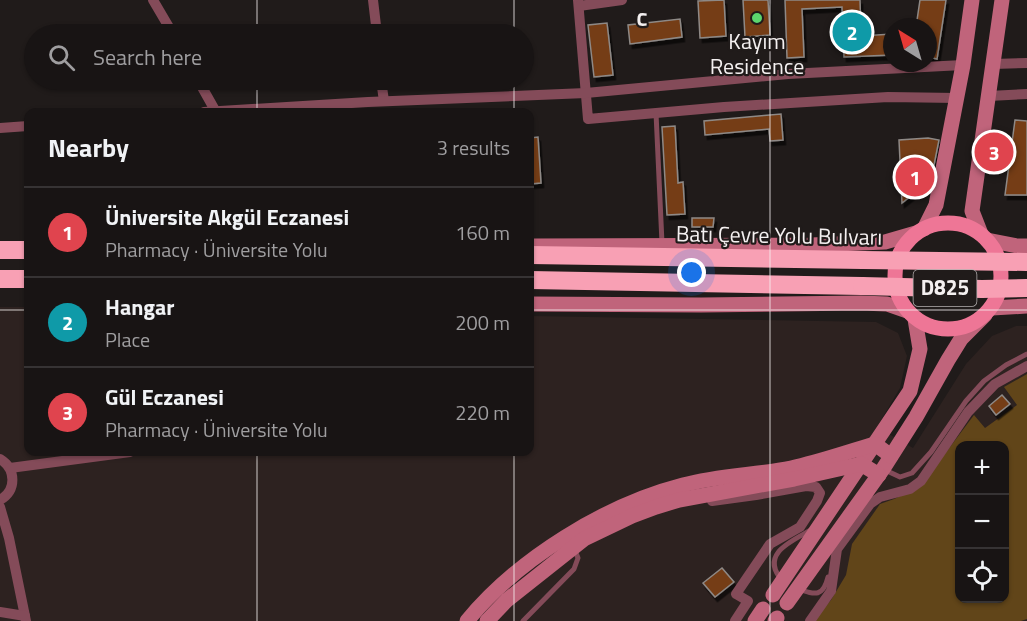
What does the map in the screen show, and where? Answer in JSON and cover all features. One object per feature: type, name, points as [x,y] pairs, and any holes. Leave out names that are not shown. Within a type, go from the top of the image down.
[{"type":"highway","points":[[0,250],[24,250]]},
{"type":"highway","name":"Batı Çevre Yolu Bulvarı","points":[[534,255],[1027,262]]},
{"type":"highway","points":[[0,279],[24,279]]},
{"type":"highway","name":"D825","points":[[534,280],[1027,288]]},
{"type":"main road","points":[[947,223],[971,228],[984,237],[996,252],[1002,280],[998,295],[988,311],[973,324],[958,329],[943,330],[928,326],[911,315],[898,296],[895,279],[897,262],[904,246],[920,231],[947,223]]},
{"type":"street","points":[[153,0],[167,24]]},
{"type":"street","points":[[373,0],[375,24]]},
{"type":"street","points":[[622,0],[578,3],[588,119],[724,107],[888,97],[957,98]]},
{"type":"street","points":[[534,246],[787,246],[885,242],[920,231],[936,205],[963,65],[972,0]]},
{"type":"street","points":[[1002,0],[972,211],[984,237],[1017,246],[1027,246]]},
{"type":"street","points":[[993,64],[1027,63]]},
{"type":"street","points":[[277,108],[384,101],[586,93],[788,74],[963,65]]},
{"type":"street","points":[[204,90],[214,108]]},
{"type":"street","points":[[382,90],[384,101]]},
{"type":"street","points":[[989,96],[1027,94]]},
{"type":"street","points":[[0,128],[24,126]]},
{"type":"street","points":[[534,304],[861,303],[887,304],[911,315],[920,350],[910,391],[773,595]]},
{"type":"street","points":[[787,603],[884,466],[916,417],[961,339],[988,311],[1014,305],[1027,306]]},
{"type":"street","points":[[810,621],[831,591],[837,549],[870,504],[880,497],[910,489],[921,481],[968,412],[995,384],[1027,366]]},
{"type":"street","points":[[875,444],[884,466]]},
{"type":"street","points":[[467,621],[498,588],[536,558],[571,541],[625,505],[686,484],[791,468],[875,444]]},
{"type":"street","points":[[10,468],[100,456]]},
{"type":"street","points":[[0,459],[10,468],[13,476],[10,491],[0,500]]},
{"type":"street","points":[[487,621],[571,541],[584,539],[632,516],[679,500],[861,464],[884,466]]},
{"type":"street","points":[[712,501],[806,486],[816,487],[820,493],[800,527],[770,544],[736,594],[748,601],[735,621]]},
{"type":"street","points":[[0,507],[26,619],[0,612]]},
{"type":"lane","points":[[656,113],[662,245]]},
{"type":"lane","points":[[884,466],[900,477],[912,473],[931,452],[966,401],[984,381],[1006,365],[1027,354]]},
{"type":"lane","points":[[782,580],[797,589],[815,594],[821,592],[825,588],[830,569],[834,537]]},
{"type":"lane","points":[[524,621],[574,569],[578,558],[571,541]]},
{"type":"shaded area","points":[[0,307],[24,307],[24,456],[534,456],[534,316],[876,322],[898,333],[907,356],[900,388],[877,427],[913,448],[966,364],[992,336],[1016,326],[1027,326],[1027,621],[0,621]]},
{"type":"shaded area","points":[[1027,374],[1027,619],[1021,621],[813,621],[831,600],[846,575],[852,544],[880,504],[920,487],[974,415],[985,428],[1017,405],[1004,387]]},
{"type":"building","points":[[724,0],[726,36],[700,38],[698,1]]},
{"type":"building","name":"Kayım Residence","points":[[743,0],[768,0],[770,35],[745,37]]},
{"type":"building","points":[[785,0],[860,0],[861,36],[883,35],[883,55],[844,57],[842,7],[802,9],[804,57],[787,58]]},
{"type":"building","points":[[920,0],[946,0],[937,59],[937,18],[917,18]]},
{"type":"building","points":[[680,19],[682,37],[630,44],[628,25]]},
{"type":"building","points":[[607,23],[613,75],[594,77],[588,25]]},
{"type":"building","points":[[781,114],[783,140],[770,141],[769,129],[705,135],[704,121]]},
{"type":"building","points":[[1015,120],[1027,121],[1027,195],[1005,195]]},
{"type":"building","points":[[675,126],[678,183],[683,182],[685,214],[667,215],[662,127]]},
{"type":"building","points":[[538,137],[541,183],[534,184],[534,138]]},
{"type":"building","points":[[928,138],[939,140],[933,170],[924,169],[922,187],[902,203],[899,140]]},
{"type":"building","points":[[692,218],[714,218],[713,227],[692,227]]},
{"type":"building","points":[[1002,395],[1010,404],[996,415],[989,406]]},
{"type":"building","points":[[722,568],[734,582],[715,597],[703,583]]},
{"type":"place","name":"Kayım Residence","points":[[757,18]]},
{"type":"place","name":"Hangar","points":[[852,32]]},
{"type":"place","name":"Gül Eczanesi","points":[[994,152]]},
{"type":"place","name":"Üniversite Akgül Eczanesi","points":[[915,177]]}]
